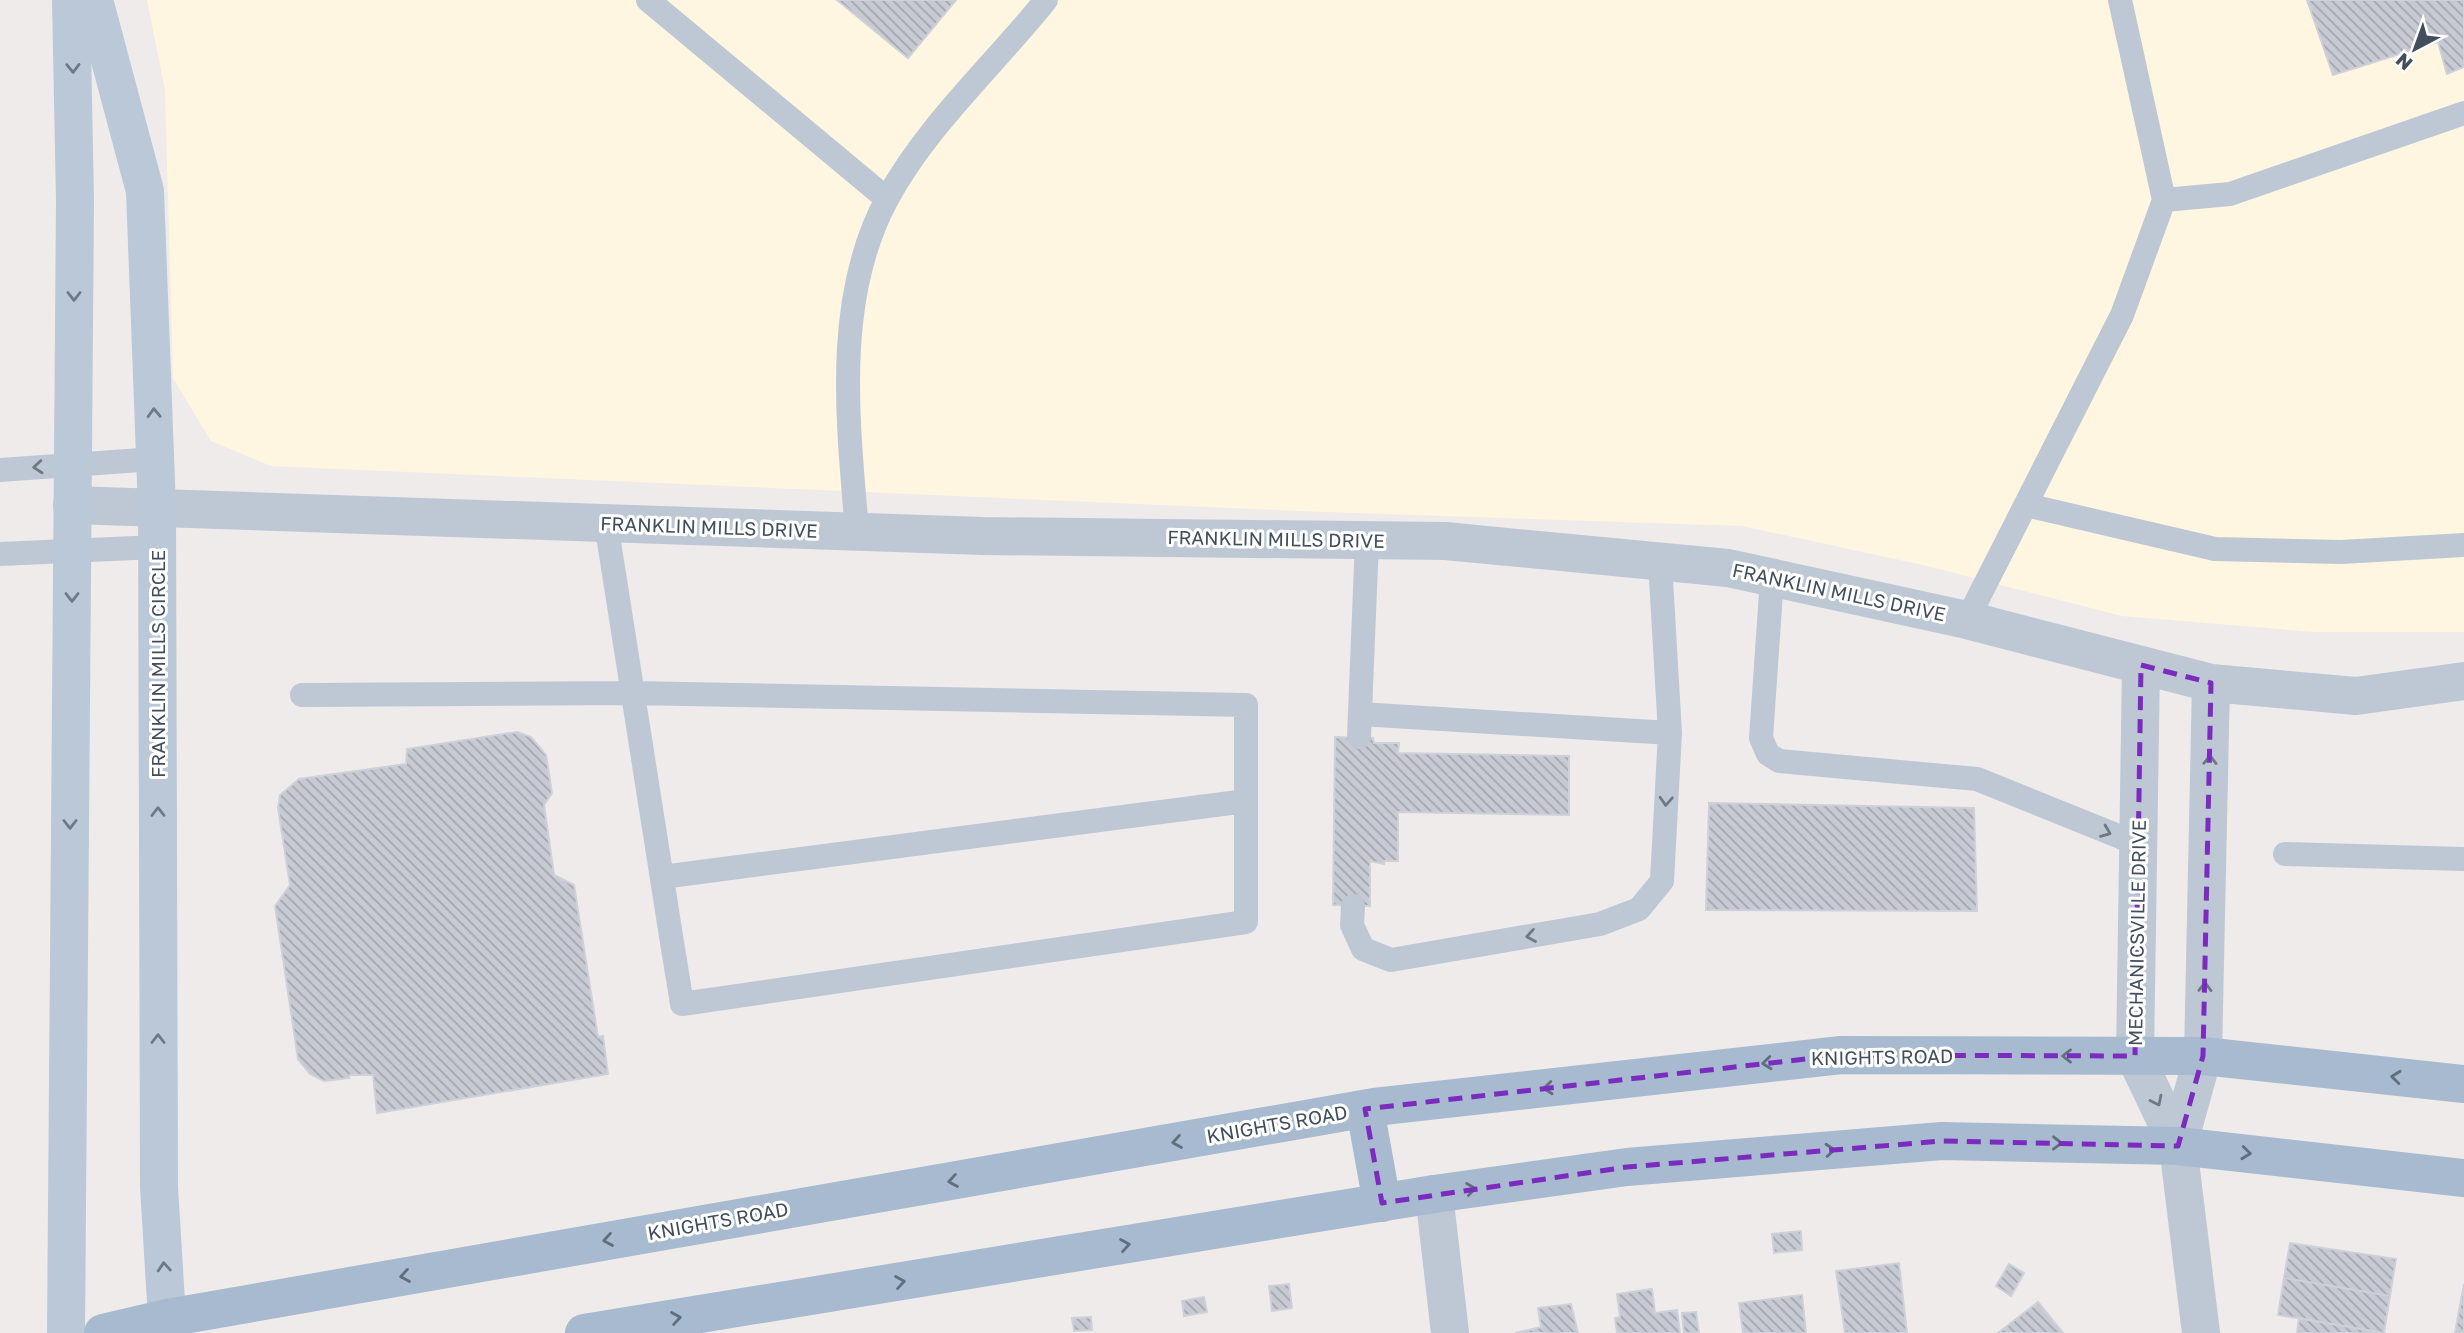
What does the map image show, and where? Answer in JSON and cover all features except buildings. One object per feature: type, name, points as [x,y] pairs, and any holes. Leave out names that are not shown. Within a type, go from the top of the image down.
[{"type":"main road","name":"KNIGHTS ROAD","points":[[103,1333],[163,1325],[1365,1109],[1841,1055],[2203,1056],[2464,1084]]},
{"type":"main road","points":[[1365,1109],[1382,1203]]},
{"type":"main road","points":[[590,1333],[1434,1194],[1628,1167],[1942,1141],[2178,1146],[2464,1178]]},
{"type":"street","points":[[66,1333],[75,200],[72,0]]},
{"type":"street","name":"FRANKLIN MILLS CIRCLE","points":[[94,0],[145,191],[157,508],[159,1187],[163,1325]]},
{"type":"street","name":"FRANKLIN MILLS DRIVE","points":[[72,505],[983,536],[1445,541],[1728,568],[1967,620],[2211,683],[2356,696],[2464,681]]},
{"type":"street","name":"MECHANICSVILLE DRIVE","points":[[2141,665],[2135,1056],[2178,1146]]},
{"type":"street","points":[[2201,1333],[2178,1146],[2203,1056],[2211,683]]},
{"type":"street","points":[[1434,1194],[1450,1333]]},
{"type":"lane","points":[[648,0],[887,199]]},
{"type":"lane","points":[[857,531],[847,403],[856,285],[887,199],[930,136],[1046,0]]},
{"type":"lane","points":[[1967,620],[2122,315],[2164,200],[2120,0]]},
{"type":"lane","points":[[2164,200],[2230,194],[2464,113]]},
{"type":"lane","points":[[0,470],[155,459]]},
{"type":"lane","points":[[2026,505],[2215,549],[2342,552],[2464,545]]},
{"type":"lane","points":[[302,695],[633,693],[1246,705],[1246,922],[682,1004],[633,693],[606,523]]},
{"type":"lane","points":[[1367,540],[1360,726],[1670,733]]},
{"type":"lane","points":[[0,554],[157,547]]},
{"type":"lane","points":[[1353,906],[1352,925],[1363,949],[1391,960],[1600,924],[1639,909],[1662,881],[1670,733],[1660,562]]},
{"type":"lane","points":[[1772,578],[1761,738],[1768,754],[1779,761],[1977,779],[2138,844]]},
{"type":"lane","points":[[662,877],[1246,801]]},
{"type":"lane","points":[[2285,854],[2462,858]]},
{"type":"highlighted area","points":[[2141,665],[2211,683],[2203,1056],[2178,1146],[1942,1141],[1627,1167],[1382,1203],[1365,1109],[1841,1055],[2135,1056]]},
{"type":"shaded area","points":[[147,0],[2464,0],[2464,632],[2314,632],[2122,616],[1923,565],[1742,526],[1298,511],[271,466],[211,441],[173,378],[165,90]]}]
